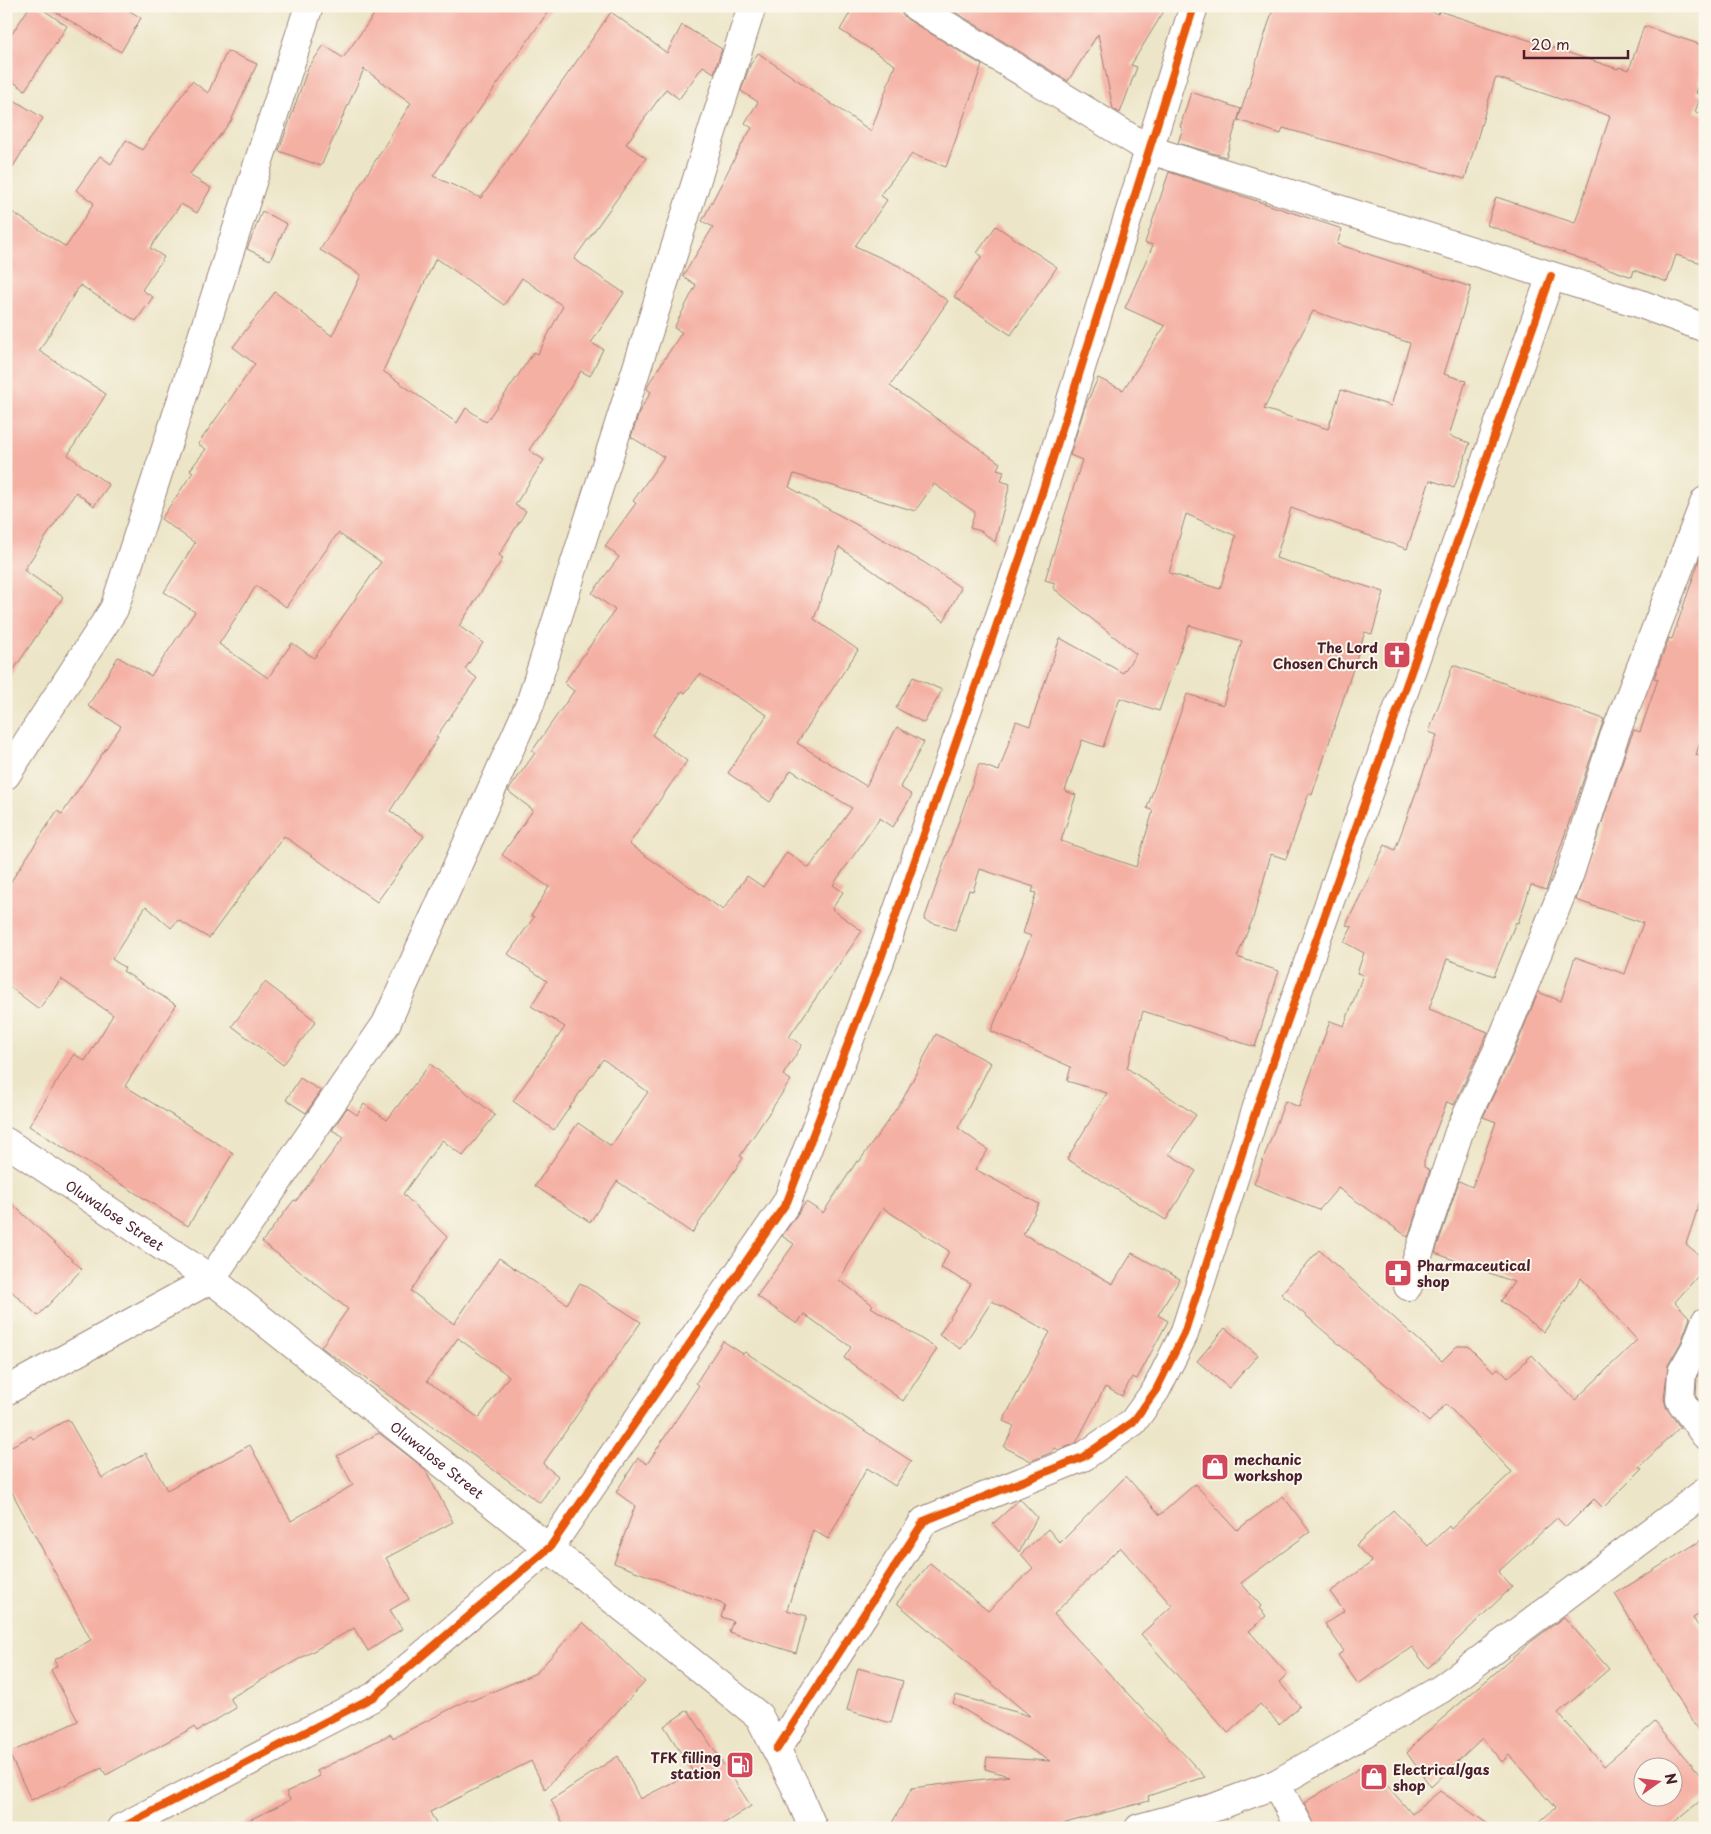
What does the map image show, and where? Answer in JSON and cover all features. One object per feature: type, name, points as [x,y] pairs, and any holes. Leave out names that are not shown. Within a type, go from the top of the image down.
[{"type":"street","points":[[6,775],[114,609],[309,6]]},
{"type":"street","points":[[6,1391],[211,1278],[386,1024],[530,704],[752,6]]},
{"type":"street","points":[[915,6],[1150,150],[1638,303],[1705,328]]},
{"type":"street","points":[[121,1828],[375,1696],[550,1547],[787,1202],[881,958],[1036,512],[1194,6]]},
{"type":"street","points":[[777,1749],[924,1521],[1083,1457],[1133,1422],[1156,1390],[1184,1334],[1256,1107],[1551,276]]},
{"type":"street","points":[[1408,1286],[1459,1132],[1500,1045],[1570,873],[1614,737],[1705,501]]},
{"type":"street","name":"Oluwalose Street","points":[[6,1142],[211,1278],[550,1547],[759,1716],[777,1749],[812,1828]]},
{"type":"street","points":[[1705,1322],[1695,1349],[1682,1372],[1680,1400],[1705,1435]]},
{"type":"street","points":[[1139,1828],[1213,1808],[1276,1784],[1441,1689],[1705,1492]]},
{"type":"street","points":[[1276,1784],[1300,1828]]},
{"type":"building","points":[[30,6],[38,6],[67,26],[25,90],[6,77],[6,43]]},
{"type":"building","points":[[46,6],[122,6],[141,18],[121,52]]},
{"type":"building","points":[[380,6],[552,6],[433,176],[481,198],[611,12],[667,53],[682,25],[722,49],[714,73],[703,66],[679,99],[666,89],[626,144],[646,158],[574,259],[624,293],[591,343],[603,349],[590,376],[581,371],[529,450],[544,460],[515,505],[526,511],[499,555],[503,558],[459,626],[483,643],[465,669],[477,678],[436,737],[438,738],[390,811],[424,836],[377,902],[284,836],[209,938],[178,920],[171,928],[146,906],[112,959],[125,968],[123,971],[176,1005],[125,1086],[233,1153],[188,1226],[29,1126],[74,1054],[85,1061],[113,1015],[61,979],[39,1009],[6,984],[6,889],[57,811],[62,814],[121,726],[88,706],[118,657],[151,676],[195,612],[164,592],[195,543],[161,519],[193,472],[190,470],[206,449],[198,444],[255,364],[233,347],[275,292],[332,336],[361,275],[320,250],[411,103],[364,69],[321,166],[279,151],[308,68],[324,45],[343,58]],"holes":[[[436,258],[504,305],[522,278],[563,306],[538,354],[534,352],[486,422],[466,408],[457,423],[383,371]],[[338,533],[381,562],[314,658],[292,643],[268,678],[219,644],[256,586],[286,607]]]},
{"type":"building","points":[[854,6],[899,6],[902,14],[907,19],[982,65],[946,167],[912,154],[880,195],[887,200],[855,246],[899,266],[948,301],[890,386],[1000,463],[997,469],[1004,471],[1001,481],[1010,484],[995,542],[981,531],[970,528],[975,512],[934,484],[915,511],[794,474],[789,487],[925,563],[961,588],[944,621],[839,547],[814,619],[858,650],[797,743],[866,786],[897,727],[924,742],[900,787],[912,795],[893,827],[880,818],[833,885],[843,892],[832,909],[862,931],[789,1037],[802,1045],[783,1075],[791,1080],[740,1156],[743,1158],[692,1233],[617,1181],[590,1222],[535,1186],[578,1123],[611,1146],[648,1092],[603,1059],[554,1130],[513,1101],[565,1027],[531,1006],[547,981],[508,954],[534,917],[531,916],[549,887],[502,855],[533,810],[508,791],[535,753],[532,751],[574,691],[564,683],[615,610],[592,593],[619,557],[605,546],[636,503],[633,501],[664,457],[631,437],[640,410],[651,392],[647,389],[649,383],[682,332],[674,328],[696,285],[683,276],[713,227],[702,221],[752,128],[745,123],[758,102],[741,91],[750,65],[758,53],[871,131],[895,65],[840,30]],"holes":[[[700,674],[767,715],[728,773],[770,802],[791,770],[852,808],[809,868],[787,852],[763,887],[747,876],[723,910],[629,844],[687,761],[652,735],[682,691],[685,693]]]},
{"type":"building","points":[[945,6],[1167,6],[1131,65],[1137,67],[1120,113],[1113,109],[1098,34],[1068,81]]},
{"type":"building","points":[[1274,6],[1413,6],[1438,14],[1439,11],[1618,69],[1619,67],[1629,70],[1644,26],[1705,46],[1705,64],[1696,93],[1701,95],[1695,112],[1705,115],[1705,264],[1676,255],[1667,282],[1634,270],[1632,277],[1487,225],[1496,197],[1575,223],[1610,116],[1498,78],[1495,79],[1465,179],[1283,128],[1281,134],[1238,120]]},
{"type":"building","points":[[227,51],[257,64],[231,121],[189,175],[211,188],[197,213],[181,204],[150,248],[164,257],[142,290],[153,297],[136,321],[80,285],[39,351],[106,394],[68,455],[109,485],[94,506],[76,492],[24,570],[63,597],[6,681],[6,208],[66,247],[94,203],[76,190],[100,156],[111,164],[126,140],[142,150],[192,81],[208,93]]},
{"type":"building","points":[[1191,92],[1241,109],[1226,157],[1178,143],[1183,128],[1180,127]]},
{"type":"building","points":[[6,95],[43,118],[6,178]]},
{"type":"building","points":[[1169,172],[1342,229],[1337,244],[1471,287],[1444,374],[1466,381],[1449,436],[1470,443],[1454,488],[1430,480],[1407,549],[1291,508],[1276,558],[1384,592],[1372,634],[1365,632],[1312,795],[1309,793],[1286,859],[1271,854],[1253,918],[1237,957],[1279,971],[1255,1047],[1143,1011],[1127,1068],[1196,1115],[1169,1154],[1196,1171],[1166,1220],[1067,1159],[1107,1093],[1067,1081],[1071,1067],[991,1031],[1031,936],[1023,933],[1036,893],[1032,892],[1034,887],[980,869],[973,891],[969,890],[955,930],[924,920],[979,764],[999,771],[1016,721],[1030,726],[1060,638],[1123,673],[1136,654],[1053,588],[1055,583],[1045,580],[1082,460],[1070,455],[1084,409],[1098,378],[1123,390],[1165,326],[1125,308],[1153,245],[1145,243]],"holes":[[[1313,311],[1410,343],[1391,406],[1341,390],[1328,429],[1264,409]],[[1186,514],[1236,536],[1220,589],[1169,573]],[[1189,625],[1242,641],[1223,705],[1187,694],[1147,808],[1153,811],[1136,867],[1061,841],[1076,795],[1065,791],[1082,740],[1103,747],[1120,698],[1159,711]]]},
{"type":"building","points":[[262,211],[287,224],[270,260],[247,249]]},
{"type":"building","points":[[996,226],[1057,267],[1011,335],[954,297],[982,256],[977,253]]},
{"type":"building","points":[[1701,555],[1705,556],[1705,726],[1696,755],[1705,758],[1705,1186],[1686,1244],[1705,1260],[1705,1268],[1675,1302],[1690,1318],[1681,1342],[1668,1365],[1664,1399],[1667,1409],[1680,1427],[1639,1467],[1642,1469],[1603,1508],[1594,1499],[1566,1527],[1557,1518],[1498,1572],[1512,1587],[1428,1668],[1412,1647],[1358,1684],[1338,1655],[1344,1651],[1325,1624],[1344,1611],[1330,1592],[1372,1562],[1356,1545],[1393,1510],[1428,1546],[1449,1526],[1451,1529],[1512,1472],[1446,1404],[1429,1422],[1281,1294],[1319,1250],[1442,1361],[1457,1346],[1468,1346],[1494,1372],[1498,1368],[1508,1378],[1532,1355],[1575,1400],[1637,1340],[1581,1278],[1544,1332],[1501,1301],[1514,1282],[1435,1253],[1459,1181],[1472,1187],[1496,1122],[1483,1117],[1514,1052],[1538,992],[1561,1001],[1575,957],[1625,974],[1643,923],[1576,900],[1629,742],[1634,730],[1640,732],[1658,679],[1654,678],[1669,638],[1672,639]]},
{"type":"building","points":[[1453,665],[1604,719],[1546,890],[1531,885],[1518,923],[1516,922],[1494,976],[1447,959],[1429,1009],[1488,1032],[1454,1105],[1447,1102],[1424,1161],[1424,1167],[1430,1170],[1408,1237],[1338,1188],[1319,1210],[1254,1184],[1285,1101],[1299,1107],[1330,1021],[1344,1026],[1363,975],[1357,973],[1364,953],[1344,942],[1352,927],[1346,925],[1385,845],[1395,850],[1437,735],[1429,732]]},
{"type":"building","points":[[913,677],[942,690],[924,723],[896,708]]},
{"type":"building","points":[[265,982],[316,1021],[283,1065],[232,1026]]},
{"type":"building","points":[[936,1034],[991,1063],[958,1128],[988,1150],[975,1169],[1039,1204],[1023,1234],[1113,1284],[1132,1253],[1180,1279],[1158,1315],[1168,1321],[1137,1379],[1132,1377],[1122,1396],[1105,1387],[1076,1443],[1059,1450],[1055,1448],[1052,1452],[1031,1461],[1004,1447],[1014,1426],[1003,1421],[1050,1332],[992,1301],[961,1349],[939,1335],[971,1284],[941,1268],[949,1251],[883,1208],[839,1280],[873,1305],[871,1307],[937,1349],[903,1401],[844,1358],[851,1347],[804,1314],[797,1324],[757,1296],[794,1244],[782,1236],[806,1202],[823,1213],[857,1161],[859,1162],[903,1099]]},
{"type":"building","points":[[430,1064],[495,1115],[463,1156],[442,1140],[403,1194],[447,1237],[411,1291],[454,1324],[499,1258],[567,1304],[580,1283],[641,1322],[543,1464],[558,1476],[540,1503],[321,1347],[348,1309],[262,1242],[294,1200],[296,1201],[344,1137],[332,1130],[347,1108],[357,1115],[364,1104],[387,1120]],"holes":[[[458,1338],[509,1376],[479,1418],[427,1381]]]},
{"type":"building","points":[[300,1078],[321,1091],[306,1113],[286,1100]]},
{"type":"building","points":[[6,1198],[82,1269],[38,1316],[6,1286]]},
{"type":"building","points":[[1225,1328],[1258,1355],[1229,1388],[1197,1361]]},
{"type":"building","points":[[723,1341],[743,1354],[745,1352],[911,1461],[895,1486],[867,1468],[828,1539],[813,1530],[787,1610],[807,1616],[796,1653],[729,1632],[733,1621],[721,1617],[725,1605],[614,1563],[635,1506],[616,1492],[638,1458],[647,1464],[699,1385],[696,1383]]},
{"type":"building","points":[[1705,1364],[1705,1403],[1703,1405],[1696,1396],[1697,1377]]},
{"type":"building","points":[[68,1419],[102,1478],[146,1453],[167,1490],[250,1445],[291,1521],[353,1485],[337,1456],[379,1433],[425,1469],[453,1522],[386,1558],[409,1599],[390,1610],[402,1629],[368,1651],[354,1628],[230,1698],[236,1708],[197,1731],[194,1727],[106,1775],[102,1768],[31,1800],[9,1753],[78,1721],[51,1670],[57,1666],[54,1660],[91,1640],[6,1481],[6,1449],[31,1436],[33,1439]]},
{"type":"building","points":[[1126,1476],[1160,1515],[1195,1484],[1237,1530],[1283,1496],[1310,1532],[1241,1583],[1261,1606],[1259,1608],[1266,1616],[1249,1631],[1287,1674],[1279,1682],[1300,1706],[1279,1724],[1260,1704],[1228,1733],[1141,1634],[1172,1606],[1120,1547],[1054,1614],[1205,1777],[1148,1796],[1149,1801],[1065,1823],[1066,1828],[889,1828],[912,1788],[1009,1776],[985,1769],[987,1757],[1050,1761],[953,1703],[956,1695],[1030,1716],[897,1603],[930,1563],[988,1611],[1033,1568],[1021,1554],[1048,1529],[1060,1543]]},
{"type":"building","points":[[1020,1499],[1037,1517],[1019,1552],[993,1524]]},
{"type":"building","points":[[1705,1538],[1705,1611],[1693,1618],[1705,1636],[1705,1742],[1615,1594]]},
{"type":"building","points":[[1564,1617],[1609,1669],[1558,1713],[1604,1766],[1655,1722],[1684,1756],[1634,1756],[1634,1806],[1684,1806],[1684,1756],[1705,1781],[1705,1797],[1667,1828],[1533,1828],[1555,1808],[1509,1755],[1502,1762],[1482,1738],[1431,1787],[1407,1753],[1421,1737],[1532,1641]]},
{"type":"building","points":[[583,1622],[645,1682],[545,1789],[531,1761],[430,1812],[438,1828],[233,1828],[290,1800],[286,1792],[320,1776],[317,1771],[391,1734],[393,1738],[470,1699],[471,1701],[536,1673]]},
{"type":"building","points":[[858,1668],[903,1681],[891,1723],[847,1710]]},
{"type":"building","points":[[688,1710],[751,1806],[717,1828],[565,1828],[551,1800],[618,1756],[640,1799],[693,1772],[664,1726]]},
{"type":"building","points":[[1363,1766],[1374,1780],[1378,1775],[1412,1814],[1440,1791],[1494,1828],[1316,1828],[1304,1803]]},
{"type":"cycle path","points":[[121,1828],[375,1696],[550,1547],[787,1202],[881,958],[1036,512],[1194,6]]},
{"type":"cycle path","points":[[777,1749],[924,1521],[1083,1457],[1133,1422],[1156,1390],[1184,1334],[1257,1107],[1551,276]]},
{"type":"place","name":"The Lord Chosen Church","points":[[1397,655]]},
{"type":"place","name":"Pharmaceutical shop","points":[[1398,1273]]},
{"type":"place","name":"mechanic workshop","points":[[1215,1467]]},
{"type":"place","name":"TFK filling station","points":[[740,1765]]},
{"type":"place","name":"Electrical/gas shop","points":[[1374,1777]]}]
